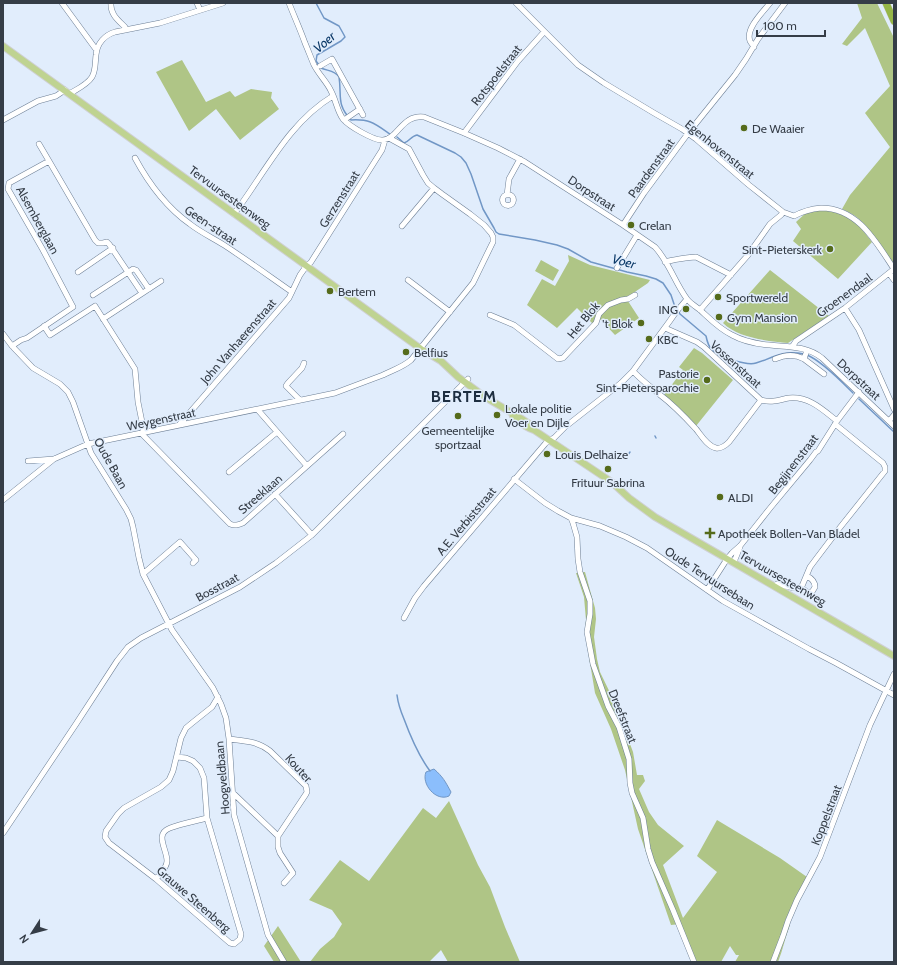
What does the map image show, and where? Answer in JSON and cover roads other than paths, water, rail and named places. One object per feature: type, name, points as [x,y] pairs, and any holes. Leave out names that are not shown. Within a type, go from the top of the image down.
[{"type":"highway","points":[[886,3],[894,21]]},
{"type":"main road","name":"Tervuursesteenweg","points":[[3,46],[420,349],[449,366],[467,381],[489,394],[500,405],[529,424],[534,430],[576,457],[616,486],[628,498],[656,517],[894,656]]},
{"type":"street","points":[[62,3],[97,49]]},
{"type":"street","points":[[111,3],[112,13],[126,30]]},
{"type":"street","points":[[197,3],[200,10]]},
{"type":"street","points":[[3,120],[38,102],[67,92],[85,84],[90,80],[95,69],[97,49],[103,39],[110,34],[160,23],[224,3]]},
{"type":"street","points":[[289,3],[314,65],[326,82],[339,112],[347,118],[350,125],[372,138],[387,139],[409,149],[423,175],[434,188],[402,226]]},
{"type":"street","name":"Egenhovenstraat","points":[[516,3],[578,65],[610,87],[688,133],[783,212]]},
{"type":"street","points":[[754,47],[750,41],[750,29],[770,3]]},
{"type":"street","name":"Paardenstraat","points":[[623,225],[644,193],[688,133],[728,84],[758,39],[785,3]]},
{"type":"street","name":"Rotspoelstraat","points":[[464,133],[518,61],[544,32]]},
{"type":"street","points":[[320,66],[332,59],[361,112],[347,118]]},
{"type":"street","points":[[234,214],[293,129],[333,96]]},
{"type":"street","name":"Dorpstraat","points":[[387,139],[412,118],[427,118],[464,133],[520,159],[623,225],[656,249],[688,299],[726,332],[738,338],[761,344],[792,347],[806,354],[824,374]]},
{"type":"street","name":"Gerzenstraat","points":[[307,266],[312,262],[382,150],[387,139]]},
{"type":"street","points":[[39,144],[95,240],[98,243],[108,242],[142,293]]},
{"type":"street","name":"Geen-straat","points":[[136,158],[143,172],[163,200],[180,217],[190,225],[224,245],[292,292]]},
{"type":"street","points":[[507,195],[509,179],[520,159]]},
{"type":"street","name":"Alsemberglaan","points":[[49,161],[9,183],[8,189],[79,316]]},
{"type":"street","name":"Weygenstraat","points":[[28,461],[54,460],[88,444],[335,393],[390,372],[408,363],[473,283],[493,242],[491,233],[479,220],[434,188]]},
{"type":"street","points":[[700,310],[748,255],[770,224],[783,212],[794,216],[806,210],[829,208],[838,210],[851,217],[858,222],[877,244],[892,271],[894,280]]},
{"type":"street","points":[[617,268],[637,235]]},
{"type":"street","points":[[78,272],[113,248]]},
{"type":"street","points":[[665,262],[669,260],[696,257],[731,275]]},
{"type":"street","name":"John Vanhaerenstraat","points":[[179,425],[289,298],[300,275],[307,266]]},
{"type":"street","points":[[93,295],[132,269],[136,270],[149,289]]},
{"type":"street","name":"Groenendaal","points":[[792,347],[796,341],[845,308],[892,271]]},
{"type":"street","points":[[408,280],[450,312]]},
{"type":"street","points":[[103,319],[161,281]]},
{"type":"street","name":"Het Blok","points":[[490,315],[514,325],[558,359],[563,358],[596,323],[599,314],[608,305],[628,299],[635,295]]},
{"type":"street","name":"A.E. Verbiststraat","points":[[404,618],[414,598],[514,479],[549,440],[554,438],[621,383],[633,371],[678,310],[688,299]]},
{"type":"street","points":[[44,326],[50,335],[95,306],[135,369],[142,433]]},
{"type":"street","points":[[12,346],[27,338],[73,307]]},
{"type":"street","points":[[845,308],[859,330],[894,409]]},
{"type":"street","name":"Vossenstraat","points":[[665,328],[697,342],[704,347],[761,400],[769,402],[789,398],[804,399],[815,404],[883,463],[885,471],[810,567],[802,588]]},
{"type":"street","name":"Oude Baan","points":[[3,334],[33,368],[60,384],[68,392],[91,453],[131,519],[143,574],[169,624]]},
{"type":"street","name":"Dorpstraat","points":[[775,359],[783,356],[799,357],[813,352],[820,356],[856,394],[894,426]]},
{"type":"street","points":[[300,400],[286,386],[302,368],[304,363]]},
{"type":"street","points":[[633,371],[641,380],[664,398],[714,448],[724,446],[729,442],[761,400]]},
{"type":"street","name":"Bosstraat","points":[[3,833],[117,661],[128,647],[141,638],[240,587],[276,563],[312,535],[467,381]]},
{"type":"street","name":"Begijnenstraat","points":[[707,590],[727,558],[740,546],[816,452],[818,452],[836,422],[856,394]]},
{"type":"street","points":[[258,410],[307,466]]},
{"type":"street","points":[[889,421],[894,415]]},
{"type":"street","points":[[229,472],[277,432]]},
{"type":"street","name":"Streeklaan","points":[[142,433],[230,524],[234,526],[243,523],[343,434]]},
{"type":"street","points":[[3,500],[54,460]]},
{"type":"street","name":"Oude Tervuursebaan","points":[[514,479],[544,503],[571,518],[600,526],[647,548],[730,605],[894,695]]},
{"type":"street","points":[[275,494],[312,535]]},
{"type":"street","name":"Dreefstraat","points":[[571,518],[577,537],[580,572],[590,601],[590,614],[587,632],[592,664],[608,706],[619,727],[629,759],[630,784],[632,793],[643,818],[648,849],[652,862],[694,962]]},
{"type":"street","points":[[143,574],[180,542],[196,560],[193,563]]},
{"type":"street","name":"Begijnenstraat","points":[[734,562],[740,546]]},
{"type":"street","points":[[775,586],[777,584],[784,584],[794,589],[802,588],[804,591],[812,592],[815,584],[810,577],[807,576]]},
{"type":"street","name":"Hoogveldbaan","points":[[169,624],[213,688],[226,718],[229,739],[234,815],[268,935],[284,962]]},
{"type":"street","name":"Koppelstraat","points":[[773,962],[794,907],[820,857],[870,725],[894,674]]},
{"type":"street","name":"Grauwe Steenberg","points":[[212,707],[218,697]]},
{"type":"street","name":"Grauwe Steenberg","points":[[177,757],[186,758],[193,761],[200,768],[204,778],[207,818],[240,934],[240,939],[234,944],[230,943],[156,879],[109,843],[106,837],[106,831],[124,808],[161,787],[169,780],[177,757],[181,738],[186,728],[212,707],[221,704]]},
{"type":"street","name":"Kouter","points":[[229,739],[252,742],[265,747],[306,786],[306,794],[278,836]]},
{"type":"street","points":[[233,794],[278,836],[278,847],[280,852],[293,873],[284,883]]},
{"type":"street","points":[[156,879],[165,868],[167,861],[161,837],[164,832],[170,828],[207,818]]},
{"type":"water","points":[[434,769],[442,777],[449,788],[451,792],[449,796],[439,796],[431,791],[428,786],[425,777],[426,772]]},
{"type":"waterway","name":"Voer","points":[[316,3],[324,18],[339,26],[345,37],[341,41],[317,55],[316,61],[319,65]]},
{"type":"waterway","name":"Voer","points":[[321,68],[333,72],[339,77],[341,104],[351,120],[372,122],[390,134]]},
{"type":"waterway","name":"Voer","points":[[397,137],[404,143],[417,135],[461,157],[466,163],[471,174],[483,209],[496,232],[499,234],[557,245],[568,249],[591,262],[646,276],[663,283],[671,295],[675,307],[680,314],[706,336],[708,344],[716,353],[733,360],[752,364],[784,354],[804,354]]},
{"type":"waterway","name":"Voer","points":[[807,355],[825,367],[853,393]]},
{"type":"waterway","name":"Voer","points":[[859,399],[894,432]]},
{"type":"waterway","points":[[627,456],[630,452]]},
{"type":"waterway","points":[[397,695],[412,740],[418,753],[430,771]]},
{"type":"place","name":"De Waaier","points":[[744,128]]},
{"type":"place","name":"Crelan","points":[[631,225]]},
{"type":"place","name":"Sint-Pieterskerk","points":[[830,249]]},
{"type":"place","name":"Bertem","points":[[330,291]]},
{"type":"place","name":"Sportwereld","points":[[718,297]]},
{"type":"place","name":"ING","points":[[686,309]]},
{"type":"place","name":"Gym Mansion","points":[[719,317]]},
{"type":"place","name":"'t Blok","points":[[641,323]]},
{"type":"place","name":"KBC","points":[[649,339]]},
{"type":"place","name":"Belfius","points":[[406,352]]},
{"type":"place","name":"Pastorie Sint-Pietersparochie","points":[[707,380]]},
{"type":"place","name":"Lokale politie Voer en Dijle","points":[[497,415]]},
{"type":"place","name":"Gemeentelijke sportzaal","points":[[458,416]]},
{"type":"place","name":"Louis Delhaize","points":[[547,454]]},
{"type":"place","name":"Frituur Sabrina","points":[[608,469]]},
{"type":"place","name":"ALDI","points":[[720,497]]},
{"type":"place","name":"Apotheek Bollen-Van Bladel","points":[[710,533]]},
{"type":"district","name":"BERTEM","points":[[464,396]]}]
